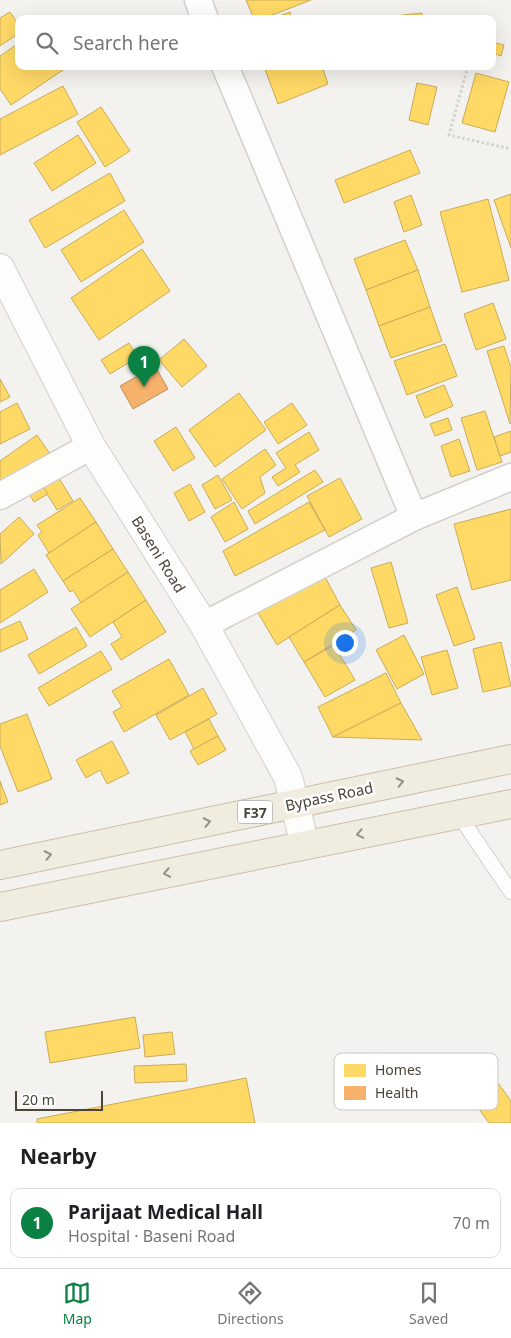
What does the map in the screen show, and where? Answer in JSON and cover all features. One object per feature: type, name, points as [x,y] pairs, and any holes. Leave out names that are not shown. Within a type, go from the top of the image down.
[{"type":"highway","name":"Bypass Road","points":[[0,864],[511,759]]},
{"type":"highway","points":[[0,906],[511,804]]},
{"type":"street","points":[[198,0],[204,15]]},
{"type":"street","points":[[227,70],[414,517]]},
{"type":"street","name":"Baseni Road","points":[[0,268],[91,446],[204,625],[288,777],[305,845]]},
{"type":"street","points":[[0,496],[91,446]]},
{"type":"street","points":[[204,625],[414,517],[511,477]]},
{"type":"lane","points":[[458,814],[511,892]]},
{"type":"path","points":[[467,70],[449,135],[511,149]]},
{"type":"building: Homes","points":[[246,0],[311,0],[272,15],[252,15]]},
{"type":"building: Homes","points":[[10,12],[15,19],[15,36],[0,46],[0,18]]},
{"type":"building: Homes","points":[[422,13],[422,15],[403,15]]},
{"type":"building: Homes","points":[[496,43],[504,45],[501,56],[496,54]]},
{"type":"building: Homes","points":[[15,46],[15,70],[63,70],[11,105],[0,89],[0,56]]},
{"type":"building: Homes","points":[[265,70],[323,70],[328,84],[278,104]]},
{"type":"building: Homes","points":[[476,73],[509,82],[495,132],[462,123]]},
{"type":"building: Homes","points":[[417,83],[437,87],[428,125],[409,120]]},
{"type":"building: Homes","points":[[63,86],[78,114],[0,155],[0,119]]},
{"type":"building: Homes","points":[[101,107],[130,151],[105,167],[77,122]]},
{"type":"building: Homes","points":[[78,135],[96,163],[52,191],[34,163]]},
{"type":"building: Homes","points":[[410,150],[420,173],[344,203],[335,180]]},
{"type":"building: Homes","points":[[110,173],[125,201],[45,248],[29,220]]},
{"type":"building: Homes","points":[[511,194],[511,248],[494,200]]},
{"type":"building: Homes","points":[[411,195],[422,225],[404,232],[394,202]]},
{"type":"building: Homes","points":[[488,199],[509,280],[462,292],[440,212]]},
{"type":"building: Homes","points":[[124,210],[144,242],[81,282],[61,250]]},
{"type":"building: Homes","points":[[405,240],[418,270],[366,290],[354,259]]},
{"type":"building: Homes","points":[[142,249],[170,291],[99,340],[71,298]]},
{"type":"building: Homes","points":[[418,270],[430,307],[379,326],[366,290]]},
{"type":"building: Homes","points":[[493,303],[506,339],[476,350],[464,314]]},
{"type":"building: Homes","points":[[430,307],[442,341],[391,358],[379,326]]},
{"type":"building: Homes","points":[[184,339],[207,366],[182,387],[159,360]]},
{"type":"building: Homes","points":[[129,343],[138,357],[110,374],[101,360]]},
{"type":"building: Homes","points":[[445,344],[457,376],[407,395],[394,361]]},
{"type":"building: Homes","points":[[504,346],[511,368],[510,424],[487,351]]},
{"type":"building: Homes","points":[[0,379],[10,397],[0,402]]},
{"type":"building: Homes","points":[[444,385],[453,406],[425,418],[416,396]]},
{"type":"building: Homes","points":[[239,393],[266,430],[215,467],[189,430]]},
{"type":"building: Homes","points":[[17,403],[30,429],[0,444],[0,412]]},
{"type":"building: Homes","points":[[292,403],[307,425],[278,444],[264,422]]},
{"type":"building: Homes","points":[[485,411],[502,462],[477,470],[461,418]]},
{"type":"building: Homes","points":[[448,418],[452,430],[435,436],[430,424]]},
{"type":"building: Homes","points":[[176,427],[195,458],[173,471],[154,441]]},
{"type":"building: Homes","points":[[511,431],[511,452],[500,456],[494,437]]},
{"type":"building: Homes","points":[[309,432],[319,450],[295,465],[300,472],[278,486],[272,477],[286,468],[276,453]]},
{"type":"building: Homes","points":[[37,435],[50,454],[4,486],[0,479],[0,461]]},
{"type":"building: Homes","points":[[459,439],[470,471],[451,477],[441,446]]},
{"type":"building: Homes","points":[[265,449],[276,465],[260,477],[265,493],[242,509],[222,479]]},
{"type":"building: Homes","points":[[54,470],[73,501],[57,510],[38,479]]},
{"type":"building: Homes","points":[[315,470],[323,482],[255,524],[248,511]]},
{"type":"building: Homes","points":[[218,475],[232,500],[215,509],[202,485]]},
{"type":"building: Homes","points":[[340,478],[362,519],[329,537],[307,496]]},
{"type":"building: Homes","points":[[38,479],[48,494],[34,502],[25,487]]},
{"type":"building: Homes","points":[[190,484],[205,512],[189,521],[174,493]]},
{"type":"building: Homes","points":[[80,498],[96,522],[49,553],[38,535],[42,532],[37,525]]},
{"type":"building: Homes","points":[[234,502],[248,529],[225,542],[211,517]]},
{"type":"building: Homes","points":[[309,502],[325,530],[235,576],[223,551]]},
{"type":"building: Homes","points":[[511,509],[511,580],[472,590],[454,524]]},
{"type":"building: Homes","points":[[19,517],[34,534],[1,564],[0,534]]},
{"type":"building: Homes","points":[[96,522],[113,549],[63,581],[46,555]]},
{"type":"building: Homes","points":[[113,549],[128,572],[81,603],[73,590],[70,592],[63,581]]},
{"type":"building: Homes","points":[[391,562],[408,623],[389,628],[371,568]]},
{"type":"building: Homes","points":[[34,569],[48,592],[0,623],[0,590]]},
{"type":"building: Homes","points":[[128,572],[146,600],[90,637],[71,609]]},
{"type":"building: Homes","points":[[325,577],[340,605],[277,645],[257,611]]},
{"type":"building: Homes","points":[[457,587],[475,639],[454,646],[436,595]]},
{"type":"building: Homes","points":[[146,600],[166,632],[121,660],[111,644],[122,637],[113,622]]},
{"type":"building: Homes","points":[[340,605],[356,630],[304,662],[289,637]]},
{"type":"building: Homes","points":[[20,621],[28,639],[0,652],[0,630]]},
{"type":"building: Homes","points":[[76,627],[87,646],[39,674],[28,655]]},
{"type":"building: Homes","points":[[404,635],[424,674],[397,689],[376,650]]},
{"type":"building: Homes","points":[[501,642],[511,686],[483,692],[473,649]]},
{"type":"building: Homes","points":[[334,645],[355,680],[325,697],[304,662]]},
{"type":"building: Homes","points":[[447,650],[458,688],[432,695],[421,657]]},
{"type":"building: Homes","points":[[101,651],[112,669],[49,706],[38,688]]},
{"type":"building: Homes","points":[[169,659],[189,695],[124,732],[113,712],[122,707],[112,691]]},
{"type":"building: Homes","points":[[386,673],[401,703],[333,737],[318,707]]},
{"type":"building: Homes","points":[[203,688],[217,714],[170,740],[156,715]]},
{"type":"building: Homes","points":[[401,703],[422,740],[333,737]]},
{"type":"building: Homes","points":[[27,714],[52,779],[18,792],[0,746],[0,724]]},
{"type":"building: Homes","points":[[209,719],[218,736],[194,749],[185,732]]},
{"type":"building: Homes","points":[[218,736],[226,750],[198,765],[190,751]]},
{"type":"building: Homes","points":[[112,741],[129,773],[107,784],[100,770],[86,778],[76,760]]},
{"type":"building: Homes","points":[[0,781],[8,802],[0,805]]},
{"type":"building: Homes","points":[[135,1017],[140,1048],[50,1063],[45,1032]]},
{"type":"building: Homes","points":[[172,1032],[175,1054],[145,1057],[143,1035]]},
{"type":"building: Homes","points":[[186,1064],[187,1081],[135,1083],[134,1066]]},
{"type":"building: Homes","points":[[246,1078],[255,1123],[37,1123],[37,1119]]},
{"type":"building: Homes","points":[[498,1083],[511,1101],[511,1123],[489,1123],[480,1110],[498,1110]]},
{"type":"building: Health","points":[[155,366],[168,389],[133,409],[120,386]]},
{"type":"place","name":"Parijaat Medical Hall","points":[[144,387]]}]
